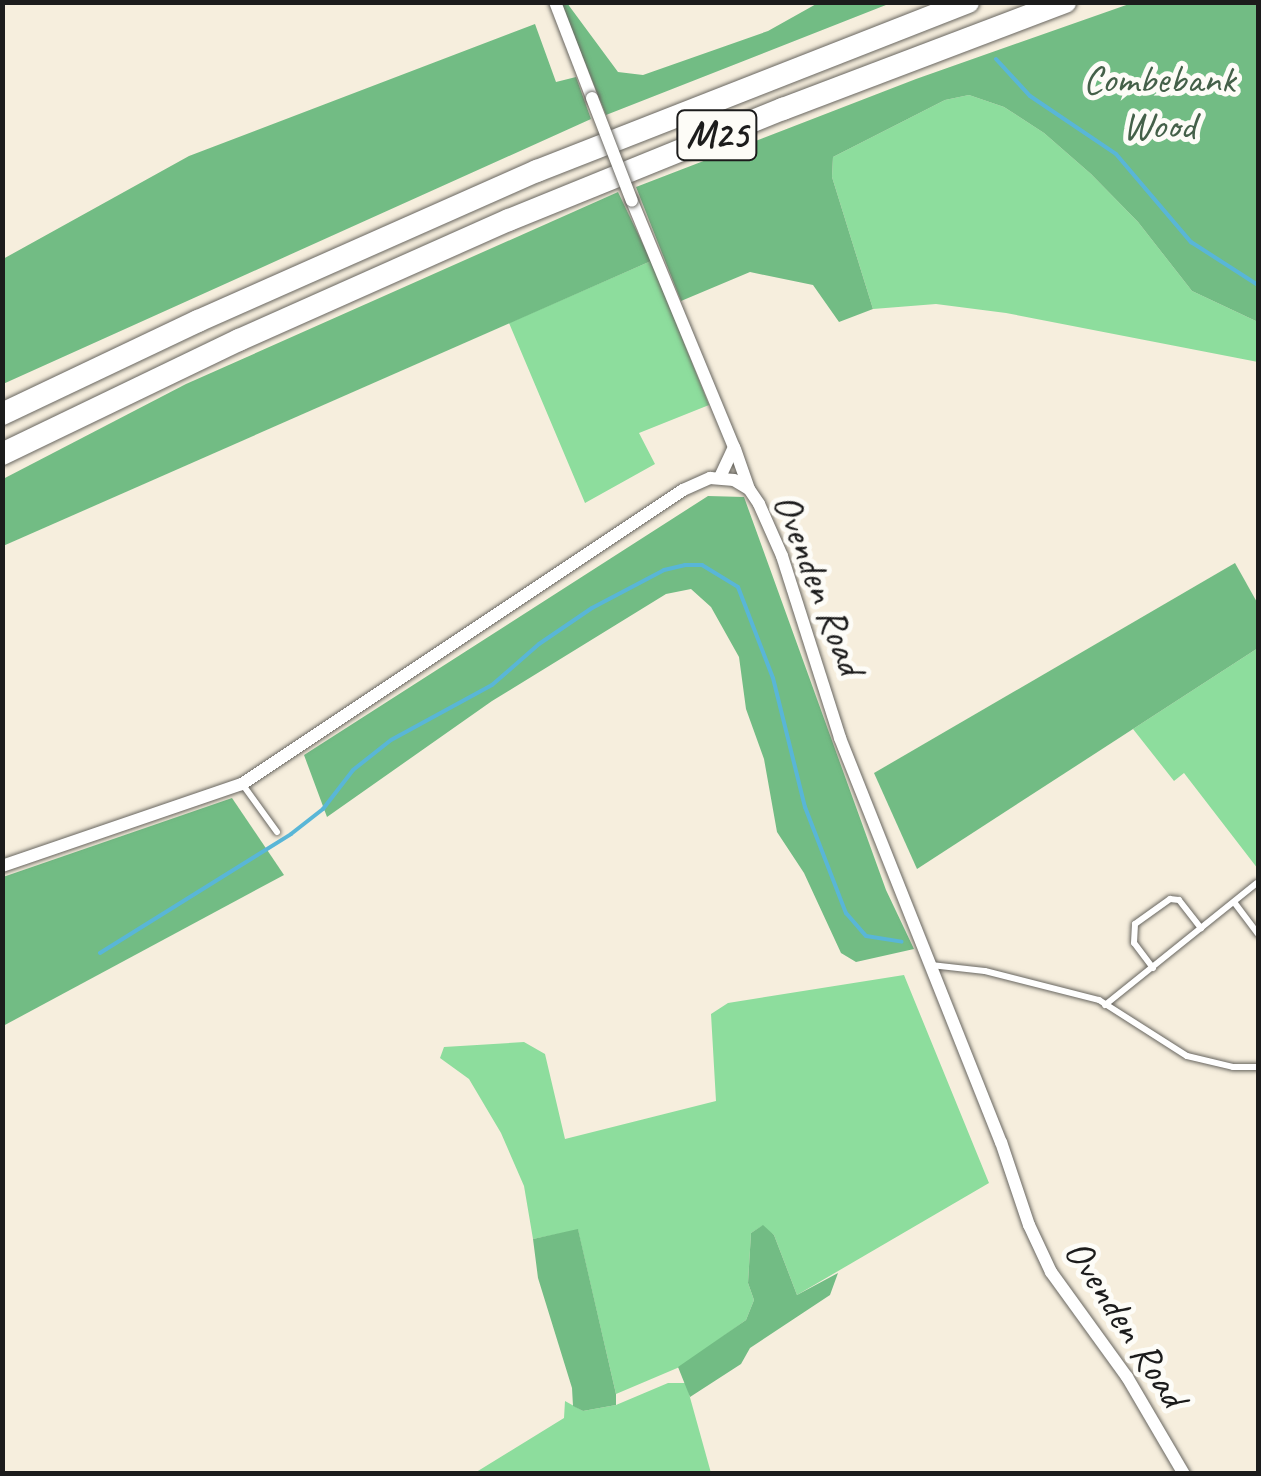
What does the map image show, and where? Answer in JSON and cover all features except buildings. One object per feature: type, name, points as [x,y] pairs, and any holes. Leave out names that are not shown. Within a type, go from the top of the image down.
[{"type":"highway","name":"M25","points":[[2,414],[198,321],[536,171],[968,2]]},
{"type":"highway","name":"M25","points":[[2,454],[256,332],[509,220],[783,109],[1065,2]]},
{"type":"street","points":[[554,2],[749,489]]},
{"type":"street","points":[[720,477],[734,447]]},
{"type":"street","name":"Ovenden Road","points":[[2,866],[242,784],[683,490],[720,477],[749,489],[782,556],[840,738],[1051,1272],[1127,1377],[1184,1474]]},
{"type":"lane","points":[[242,784],[277,832]]},
{"type":"lane","points":[[1105,1005],[1257,883]]},
{"type":"lane","points":[[1152,968],[1134,943],[1135,924],[1170,899],[1179,900],[1202,928]]},
{"type":"lane","points":[[1234,902],[1258,934]]},
{"type":"lane","points":[[930,964],[985,971],[1105,1005],[1188,1056],[1234,1067],[1258,1066]]},
{"type":"green space","points":[[561,3],[567,3],[618,72],[643,75],[768,31],[818,3],[891,3],[606,115]]},
{"type":"green space","name":"Combebank Wood","points":[[1132,3],[1258,3],[1258,322],[1192,291],[1138,222],[1044,133],[1004,107],[969,95],[945,100],[833,157],[832,177],[873,309],[839,322],[813,285],[750,272],[681,301],[636,187],[916,79]]},
{"type":"green space","points":[[535,24],[556,82],[576,77],[591,119],[3,384],[3,259],[189,156]]},
{"type":"green space","points":[[969,95],[1004,107],[1044,133],[1138,222],[1192,291],[1258,322],[1258,362],[1006,313],[936,304],[873,309],[832,177],[833,157],[945,100]]},
{"type":"green space","points":[[618,192],[651,261],[3,546],[3,479],[186,384]]},
{"type":"green space","points":[[651,261],[709,405],[639,433],[655,464],[585,503],[509,323]]},
{"type":"green space","points":[[708,496],[744,497],[886,890],[914,949],[856,962],[841,953],[804,873],[777,832],[764,759],[746,709],[739,657],[711,607],[691,589],[666,594],[492,701],[327,817],[304,755]]},
{"type":"green space","points":[[1235,563],[1258,604],[1258,648],[917,869],[874,773]]},
{"type":"green space","points":[[1258,648],[1258,869],[1184,773],[1174,781],[1133,729]]},
{"type":"green space","points":[[232,798],[284,875],[3,1026],[3,877]]},
{"type":"green space","points":[[904,975],[989,1183],[797,1295],[774,1235],[762,1226],[751,1233],[748,1283],[754,1300],[746,1320],[682,1366],[616,1394],[578,1230],[533,1239],[524,1186],[501,1133],[469,1079],[440,1058],[444,1047],[524,1042],[545,1054],[565,1139],[716,1101],[711,1014],[728,1003]]},
{"type":"green space","points":[[763,1225],[774,1235],[797,1295],[838,1273],[830,1295],[750,1348],[741,1364],[690,1397],[678,1367],[746,1320],[754,1300],[748,1283],[751,1233]]},
{"type":"green space","points":[[578,1229],[616,1394],[616,1405],[583,1411],[573,1406],[572,1388],[538,1278],[533,1239]]},
{"type":"green space","points":[[668,1383],[686,1383],[711,1473],[473,1474],[564,1418],[565,1401],[583,1411],[616,1405]]},
{"type":"waterway","points":[[996,59],[1030,96],[1116,154],[1191,242],[1258,285]]},
{"type":"waterway","points":[[100,953],[291,834],[323,809],[353,770],[391,740],[492,685],[539,644],[592,608],[664,570],[685,565],[702,565],[738,587],[773,678],[805,807],[846,913],[866,936],[902,942]]}]
